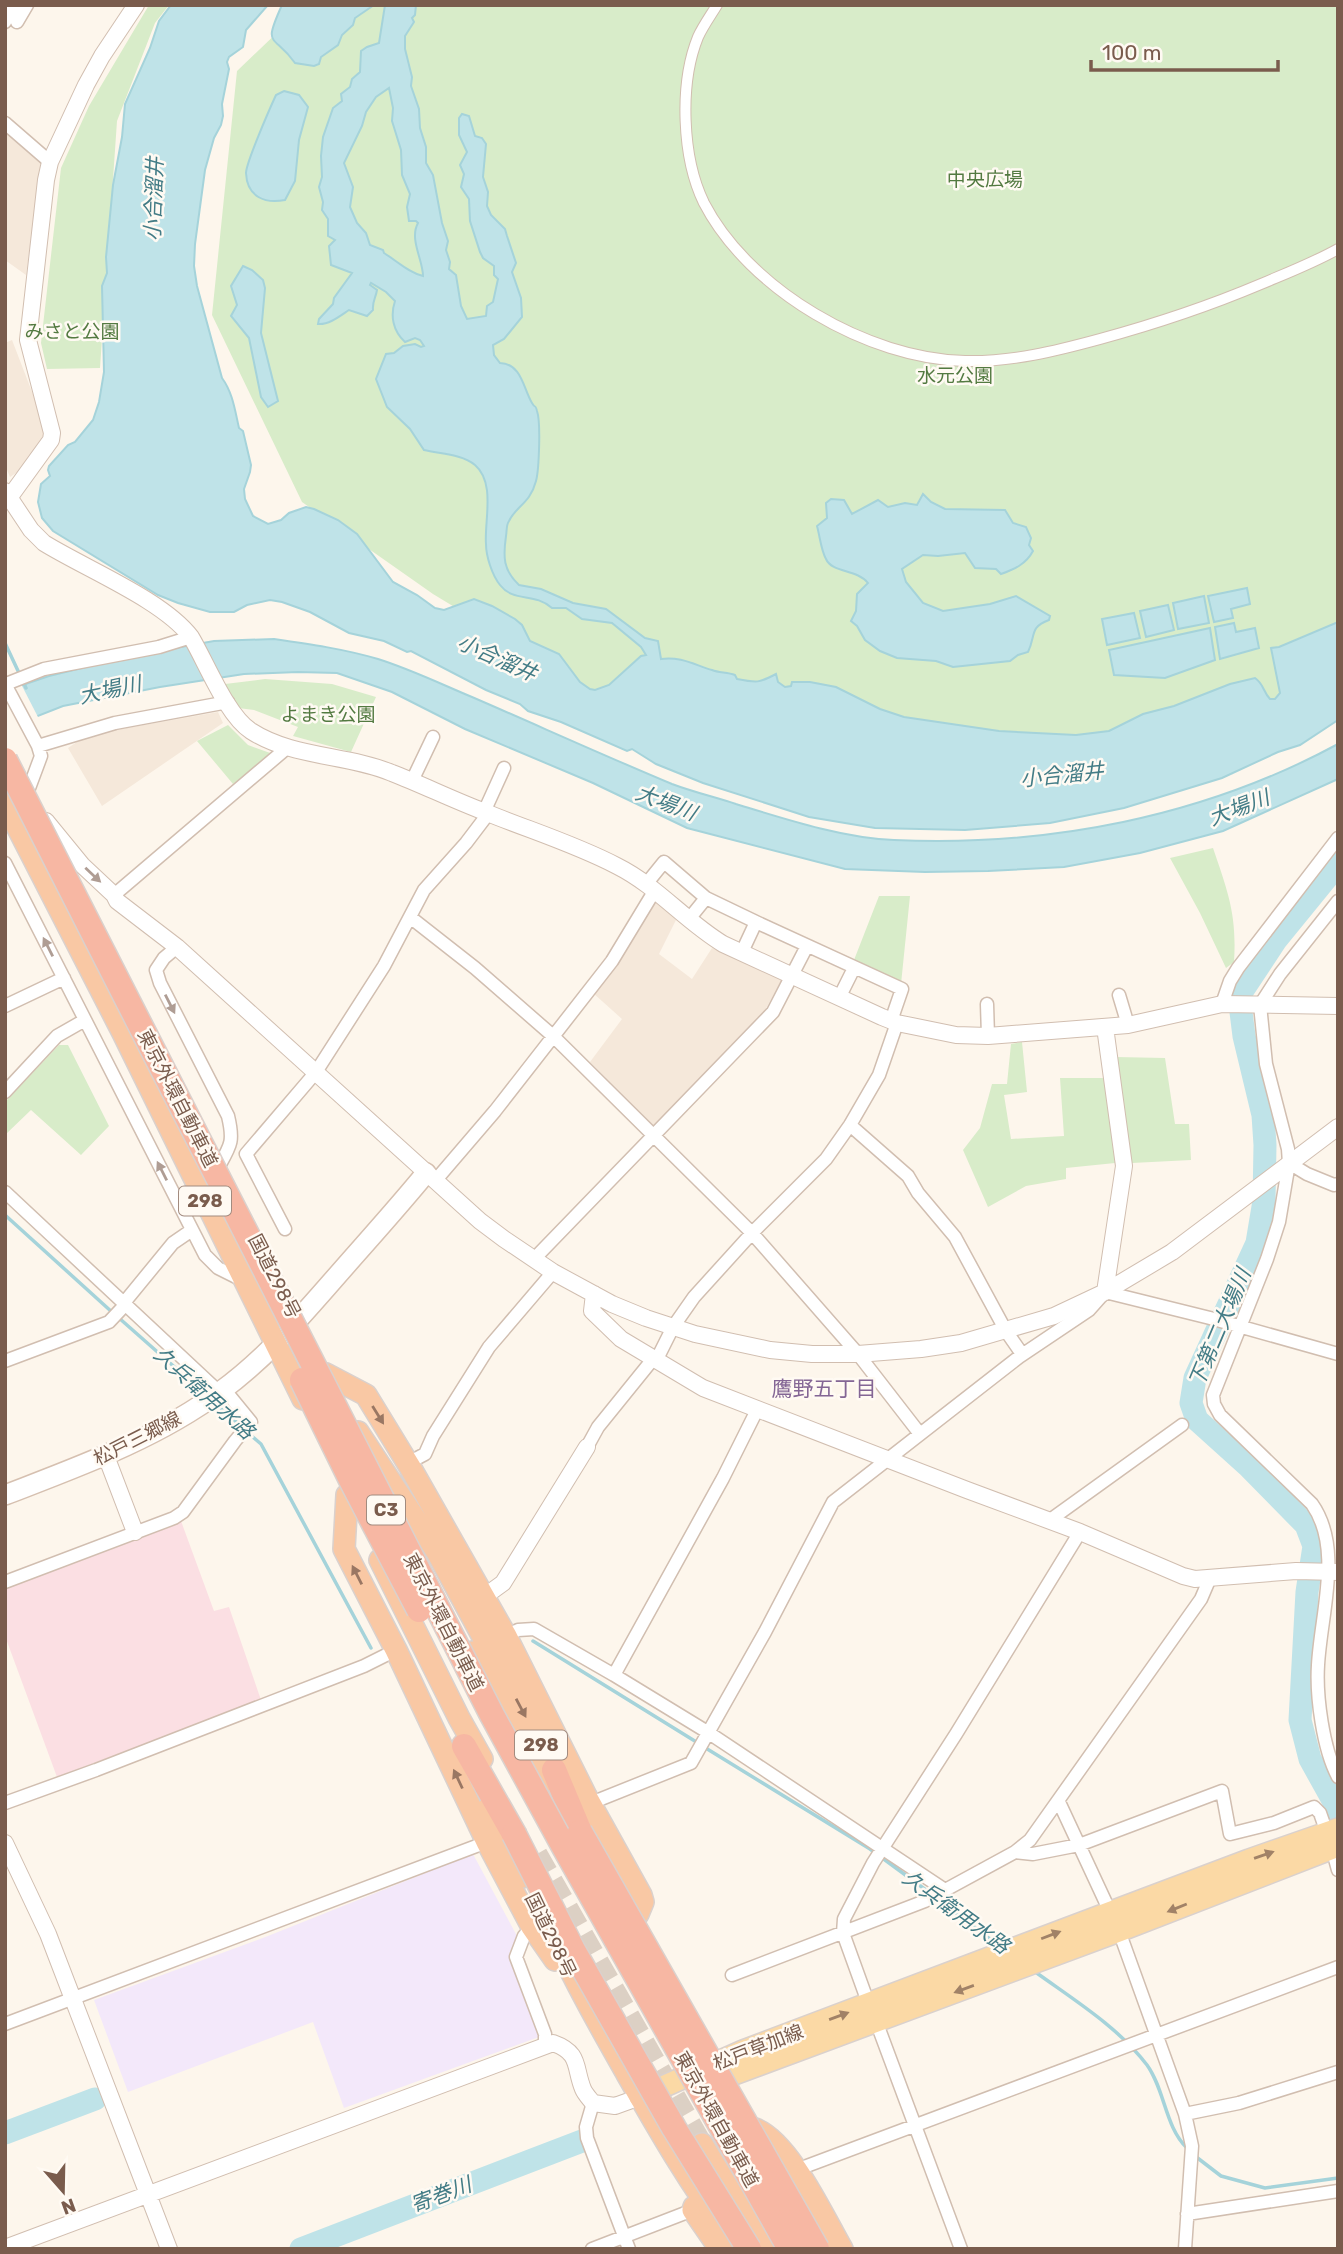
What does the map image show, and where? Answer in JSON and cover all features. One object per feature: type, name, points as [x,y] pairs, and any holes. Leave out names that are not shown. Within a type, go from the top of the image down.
[{"type":"highway","name":"国道298号","points":[[7,753],[17,789],[41,815],[297,1320],[553,1803]]},
{"type":"highway","name":"東京外環自動車道","points":[[7,753],[492,1715],[790,2249]]},
{"type":"highway","name":"東京外環自動車道","points":[[17,789],[358,1494],[551,1854],[776,2249]]},
{"type":"highway","name":"国道298号","points":[[5,803],[123,1033],[320,1434],[347,1495],[516,1828]]},
{"type":"highway","points":[[326,1374],[366,1395],[485,1596],[567,1760],[641,1895],[643,1902],[638,1914]]},
{"type":"highway","name":"298","points":[[349,1418],[437,1552],[554,1770],[638,1914],[722,2069],[745,2130],[802,2249]]},
{"type":"highway","name":"298","points":[[347,1495],[344,1549],[396,1650],[487,1842],[532,1927],[577,1986]]},
{"type":"highway","name":"国道298号","points":[[400,1601],[439,1699],[464,1746],[488,1811],[554,1936],[577,1986],[695,2202],[740,2249]]},
{"type":"highway","points":[[464,1746],[516,1828],[573,1950],[674,2128],[749,2249]]},
{"type":"highway","points":[[554,1770],[580,1832],[815,2249]]},
{"type":"highway","name":"298","points":[[745,2130],[803,2207],[815,2249]]},
{"type":"highway","name":"298","points":[[745,2130],[768,2134],[796,2170],[842,2249]]},
{"type":"highway","points":[[702,2144],[765,2249]]},
{"type":"highway","points":[[695,2202],[720,2249]]},
{"type":"main road","name":"松戸三郷線","points":[[5,1495],[145,1438],[222,1391],[275,1343],[431,1177]]},
{"type":"main road","name":"松戸草加線","points":[[640,2097],[722,2069],[1334,1839]]},
{"type":"street","points":[[11,22],[14,5]]},
{"type":"street","points":[[11,22],[27,5]]},
{"type":"street","points":[[136,5],[102,55],[50,162],[28,340],[52,433],[51,440],[7,494],[30,530],[44,543],[152,604],[173,619],[193,639],[237,718],[251,731],[288,747],[364,763],[582,849],[651,887],[714,939],[894,1022],[956,1035],[988,1036],[1128,1025],[1225,1004],[1338,1006]]},
{"type":"street","points":[[717,5],[698,36],[690,68],[685,119],[692,170],[704,202],[722,230],[755,268],[799,304],[841,330],[923,356],[964,361],[1041,355],[1164,324],[1319,260],[1338,249]]},
{"type":"street","points":[[5,123],[50,162]]},
{"type":"street","points":[[17,789],[41,755],[6,684],[44,670],[193,639]]},
{"type":"street","points":[[38,746],[105,725],[224,696]]},
{"type":"street","points":[[412,781],[433,737]]},
{"type":"street","points":[[114,895],[288,747]]},
{"type":"street","points":[[285,1229],[247,1154],[316,1072],[384,966],[424,890],[466,843],[486,813],[503,768]]},
{"type":"street","points":[[41,815],[117,901],[177,947],[480,1221],[553,1272],[594,1294],[646,1318],[727,1342],[813,1354],[858,1354],[948,1345],[1006,1331],[1054,1315],[1105,1292],[1172,1252],[1338,1126]]},
{"type":"street","points":[[1225,1004],[1230,981],[1238,968],[1338,838]]},
{"type":"street","points":[[431,1177],[495,1111],[612,961],[664,862],[706,898],[902,989],[879,1075],[850,1125],[826,1159],[752,1233],[694,1297],[654,1360],[598,1427],[503,1583],[485,1596]]},
{"type":"street","points":[[5,863],[208,1260],[244,1281]]},
{"type":"street","points":[[689,919],[706,898]]},
{"type":"street","points":[[1338,901],[1257,1005],[1266,1064],[1288,1149],[1289,1163],[1279,1222],[1258,1287],[1238,1326],[1216,1387],[1213,1404],[1228,1423],[1321,1513],[1329,1530],[1335,1572],[1318,1668],[1323,1730],[1334,1757],[1338,1777]]},
{"type":"street","points":[[410,917],[475,968],[553,1036],[752,1233],[858,1354],[920,1434]]},
{"type":"street","points":[[742,952],[756,922]]},
{"type":"street","points":[[534,1259],[773,1012],[807,946]]},
{"type":"street","points":[[177,947],[164,958],[156,970],[160,983],[228,1116],[233,1136],[219,1166]]},
{"type":"street","points":[[839,998],[853,968]]},
{"type":"street","points":[[5,1006],[64,978]]},
{"type":"street","points":[[1119,995],[1128,1025]]},
{"type":"street","points":[[987,1004],[988,1036]]},
{"type":"street","points":[[5,1092],[57,1036],[85,1020]]},
{"type":"street","points":[[591,1803],[691,1763],[833,1502],[1023,1354],[1089,1310],[1105,1292],[1124,1166],[1105,1027]]},
{"type":"street","points":[[850,1125],[908,1176],[918,1193],[961,1246],[1006,1331],[1023,1354]]},
{"type":"street","points":[[230,1146],[254,1144]]},
{"type":"street","points":[[1289,1163],[1307,1174],[1334,1185],[1338,1184]]},
{"type":"street","points":[[5,1192],[124,1304],[222,1391],[251,1422],[183,1512],[5,1582]]},
{"type":"street","points":[[5,1361],[112,1319],[173,1243],[192,1230]]},
{"type":"street","points":[[408,1463],[425,1454],[433,1436],[489,1348],[553,1272]]},
{"type":"street","points":[[1105,1292],[1338,1354]]},
{"type":"street","points":[[594,1294],[592,1311],[621,1339],[703,1388],[1050,1520],[1183,1576],[1210,1578],[1296,1571],[1335,1572]]},
{"type":"street","points":[[614,1675],[723,1478],[757,1409]]},
{"type":"street","points":[[1050,1520],[1182,1425]]},
{"type":"street","points":[[106,1456],[135,1532]]},
{"type":"street","points":[[961,2249],[843,1933],[844,1919],[873,1863],[1080,1532]]},
{"type":"street","points":[[732,1975],[925,1901],[1015,1852],[1030,1840],[1202,1599],[1210,1578]]},
{"type":"street","points":[[506,1636],[518,1630],[534,1629],[614,1675],[709,1733],[942,1891]]},
{"type":"street","points":[[5,1802],[364,1667],[396,1650]]},
{"type":"street","points":[[1015,1852],[1033,1854],[1079,1845],[1222,1791],[1230,1834],[1274,1823],[1314,1807],[1334,1839],[1338,1870]]},
{"type":"street","points":[[1059,1802],[1115,1922],[1185,2114],[1192,2146],[1185,2249]]},
{"type":"street","points":[[5,2024],[487,1842]]},
{"type":"street","points":[[5,1843],[33,1898],[74,1998],[169,2249]]},
{"type":"street","points":[[532,1927],[524,1936],[516,1957],[545,2034],[545,2045]]},
{"type":"street","points":[[796,2170],[1338,1967]]},
{"type":"street","points":[[5,2248],[553,2043],[571,2053],[577,2062],[583,2091],[593,2103],[615,2106],[640,2097]]},
{"type":"street","points":[[1185,2114],[1239,2103],[1310,2083],[1338,2072]]},
{"type":"street","points":[[593,2103],[586,2127],[587,2138],[627,2242]]},
{"type":"street","points":[[1187,2214],[1338,2191]]},
{"type":"street","points":[[592,2249],[627,2242],[695,2202]]},
{"type":"shaded area","points":[[5,131],[41,164],[26,275],[5,260]]},
{"type":"shaded area","points":[[12,340],[44,423],[44,434],[22,469],[10,477],[5,465],[5,343]]},
{"type":"shaded area","points":[[218,712],[223,723],[102,806],[68,748],[87,735]]},
{"type":"shaded area","points":[[658,902],[676,920],[659,954],[692,979],[712,948],[782,979],[764,1012],[654,1126],[590,1062],[622,1019],[593,993],[653,903]]},
{"type":"shaded area","points":[[181,1521],[214,1611],[229,1607],[261,1700],[57,1777],[5,1636],[5,1587]]},
{"type":"shaded area","points":[[473,1854],[517,1936],[509,1954],[539,2037],[344,2108],[313,2022],[128,2092],[94,2000],[268,1936]]},
{"type":"green space","name":"みさと公園","points":[[149,5],[169,5],[155,23],[117,121],[100,368],[47,369],[41,343],[61,168],[89,106]]},
{"type":"green space","name":"水元公園","points":[[306,5],[1338,5],[1338,673],[1312,691],[1104,754],[601,696],[433,594],[302,502],[212,315],[237,71]]},
{"type":"green space","name":"よまき公園","points":[[265,679],[332,684],[376,697],[351,752],[293,736],[298,727],[254,710],[238,708],[225,684]]},
{"type":"green space","points":[[228,725],[248,745],[273,754],[233,784],[197,741]]},
{"type":"green space","points":[[1213,848],[1233,917],[1234,962],[1226,968],[1170,858]]},
{"type":"green space","points":[[879,896],[910,896],[901,984],[862,970],[863,964],[854,960]]},
{"type":"green space","points":[[1022,1042],[1027,1092],[1004,1095],[1011,1139],[1064,1136],[1060,1078],[1105,1078],[1115,1163],[1066,1168],[1066,1179],[1026,1186],[988,1207],[963,1150],[980,1128],[992,1084],[1007,1084],[1011,1044]]},
{"type":"green space","points":[[59,1045],[68,1045],[109,1126],[81,1155],[31,1110],[5,1135],[5,1102]]},
{"type":"green space","points":[[1116,1057],[1165,1058],[1175,1124],[1189,1124],[1191,1160],[1132,1163]]},
{"type":"water","name":"小合溜井","points":[[171,5],[268,5],[246,30],[243,47],[229,57],[227,62],[229,69],[222,104],[223,116],[205,170],[194,266],[222,378],[231,396],[239,428],[243,431],[251,465],[244,489],[245,499],[253,516],[268,524],[306,507],[338,520],[357,534],[393,582],[435,608],[444,610],[474,599],[492,606],[522,625],[530,641],[559,654],[580,682],[590,689],[609,685],[641,656],[646,655],[641,647],[612,623],[582,619],[566,608],[552,608],[538,600],[512,594],[500,585],[487,554],[488,503],[481,473],[470,461],[424,450],[410,429],[387,407],[376,379],[386,354],[394,353],[403,346],[424,346],[415,338],[405,342],[398,333],[393,318],[395,301],[371,283],[377,290],[373,310],[367,316],[349,310],[330,322],[318,324],[352,273],[331,265],[329,246],[335,240],[328,236],[328,219],[322,210],[319,187],[322,177],[323,137],[333,108],[342,101],[341,94],[350,87],[352,79],[360,72],[361,51],[379,43],[385,5],[416,5],[412,18],[414,22],[405,36],[411,86],[419,109],[426,163],[433,175],[448,241],[446,250],[449,269],[456,275],[461,306],[467,319],[486,316],[487,306],[493,302],[498,279],[494,275],[494,266],[483,258],[480,252],[470,221],[469,199],[461,187],[464,174],[460,165],[467,152],[459,135],[459,118],[462,114],[469,116],[475,136],[482,138],[486,144],[483,177],[488,192],[487,206],[491,215],[505,229],[516,263],[512,272],[521,298],[522,317],[504,339],[493,345],[494,355],[500,363],[513,368],[521,378],[536,407],[538,417],[536,481],[527,500],[512,516],[507,528],[505,563],[519,585],[541,589],[573,603],[606,609],[645,638],[658,641],[661,659],[681,660],[749,681],[761,681],[776,674],[778,682],[785,687],[791,686],[792,682],[810,682],[836,687],[880,709],[904,717],[999,731],[1076,735],[1109,731],[1143,714],[1255,678],[1270,699],[1275,699],[1280,693],[1271,648],[1338,622],[1338,720],[1300,745],[1278,752],[1222,778],[1124,808],[1050,823],[965,830],[875,828],[809,817],[703,783],[656,764],[632,749],[627,751],[561,722],[528,711],[520,704],[486,690],[411,651],[349,633],[310,612],[282,602],[270,600],[247,605],[234,612],[210,612],[158,595],[53,531],[42,518],[38,502],[41,484],[50,476],[49,466],[68,445],[75,442],[93,420],[99,402],[104,372],[102,286],[107,273],[113,185],[125,104],[159,21]],"holes":[[[389,88],[393,108],[392,121],[401,150],[402,175],[410,194],[407,207],[409,221],[418,223],[415,236],[423,276],[408,270],[383,250],[370,245],[350,207],[353,187],[344,163],[366,112],[376,97]]]},
{"type":"water","points":[[282,5],[374,5],[355,18],[338,45],[321,57],[319,64],[314,66],[295,63],[273,39],[273,28]]},
{"type":"water","points":[[284,91],[299,95],[308,107],[299,140],[295,181],[285,200],[264,200],[250,188],[247,167],[276,95]]},
{"type":"water","points":[[243,266],[263,280],[265,288],[261,333],[278,401],[268,407],[261,397],[249,338],[231,316],[237,305],[231,286]]},
{"type":"water","points":[[923,494],[931,502],[945,509],[1005,510],[1013,523],[1026,527],[1031,538],[1029,545],[1033,551],[1020,566],[1001,574],[996,569],[975,568],[965,553],[923,555],[902,569],[906,582],[923,603],[943,611],[990,604],[1016,596],[1050,616],[1049,620],[1036,629],[1028,652],[1010,661],[953,667],[936,661],[897,658],[880,651],[865,640],[851,621],[856,611],[857,594],[868,583],[858,575],[834,567],[826,559],[817,526],[827,518],[826,503],[831,499],[844,500],[852,514],[878,500],[888,507],[905,503],[917,505]]},
{"type":"water","points":[[1247,588],[1250,604],[1231,609],[1233,618],[1214,622],[1208,596]]},
{"type":"water","points":[[1204,596],[1209,623],[1178,629],[1173,603]]},
{"type":"water","points":[[1168,605],[1174,630],[1146,637],[1140,611]]},
{"type":"water","points":[[1134,613],[1140,638],[1107,645],[1102,619]]},
{"type":"water","points":[[1234,623],[1236,632],[1255,628],[1259,648],[1220,659],[1215,627]]},
{"type":"water","points":[[1210,628],[1215,660],[1165,678],[1114,675],[1109,650]]},
{"type":"water","name":"大場川","points":[[274,639],[365,655],[390,663],[680,787],[774,816],[855,836],[952,841],[1067,832],[1123,822],[1233,791],[1338,744],[1338,779],[1223,831],[1140,853],[1064,867],[925,872],[845,869],[687,828],[593,783],[465,729],[392,692],[337,673],[244,674],[160,687],[63,706],[15,725],[5,691],[49,676],[131,656],[214,641]]},
{"type":"pier","points":[[20,682],[39,719],[5,733],[5,691]]},
{"type":"waterway","points":[[5,643],[26,688]]},
{"type":"waterway","name":"下第二大場川","points":[[1338,864],[1276,940],[1239,996],[1244,1036],[1263,1115],[1264,1201],[1257,1243],[1195,1378],[1191,1403],[1197,1420],[1248,1466],[1306,1525],[1314,1546],[1307,1592],[1300,1720],[1310,1759],[1338,1814]]},
{"type":"waterway","name":"久兵衛用水路","points":[[5,1215],[113,1313]]},
{"type":"waterway","name":"久兵衛用水路","points":[[119,1318],[205,1394]]},
{"type":"waterway","name":"久兵衛用水路","points":[[216,1404],[242,1427]]},
{"type":"waterway","name":"久兵衛用水路","points":[[247,1432],[261,1444],[371,1648]]},
{"type":"waterway","name":"久兵衛用水路","points":[[533,1641],[698,1743]]},
{"type":"waterway","name":"久兵衛用水路","points":[[704,1747],[870,1849],[930,1893]]},
{"type":"waterway","name":"久兵衛用水路","points":[[936,1898],[999,1946]]},
{"type":"waterway","name":"久兵衛用水路","points":[[1034,1971],[1094,2014],[1135,2051],[1153,2075],[1174,2130],[1187,2148]]},
{"type":"waterway","points":[[5,2133],[95,2099]]},
{"type":"waterway","name":"寄巻川","points":[[301,2249],[582,2141]]},
{"type":"waterway","name":"久兵衛用水路","points":[[1195,2156],[1221,2176],[1265,2188],[1338,2178]]},
{"type":"tunnel","points":[[537,1854],[702,2144]]},
{"type":"district","name":"鷹野五丁目","points":[[824,1389]]},
{"type":"park label","name":"中央広場","points":[[985,179]]}]
